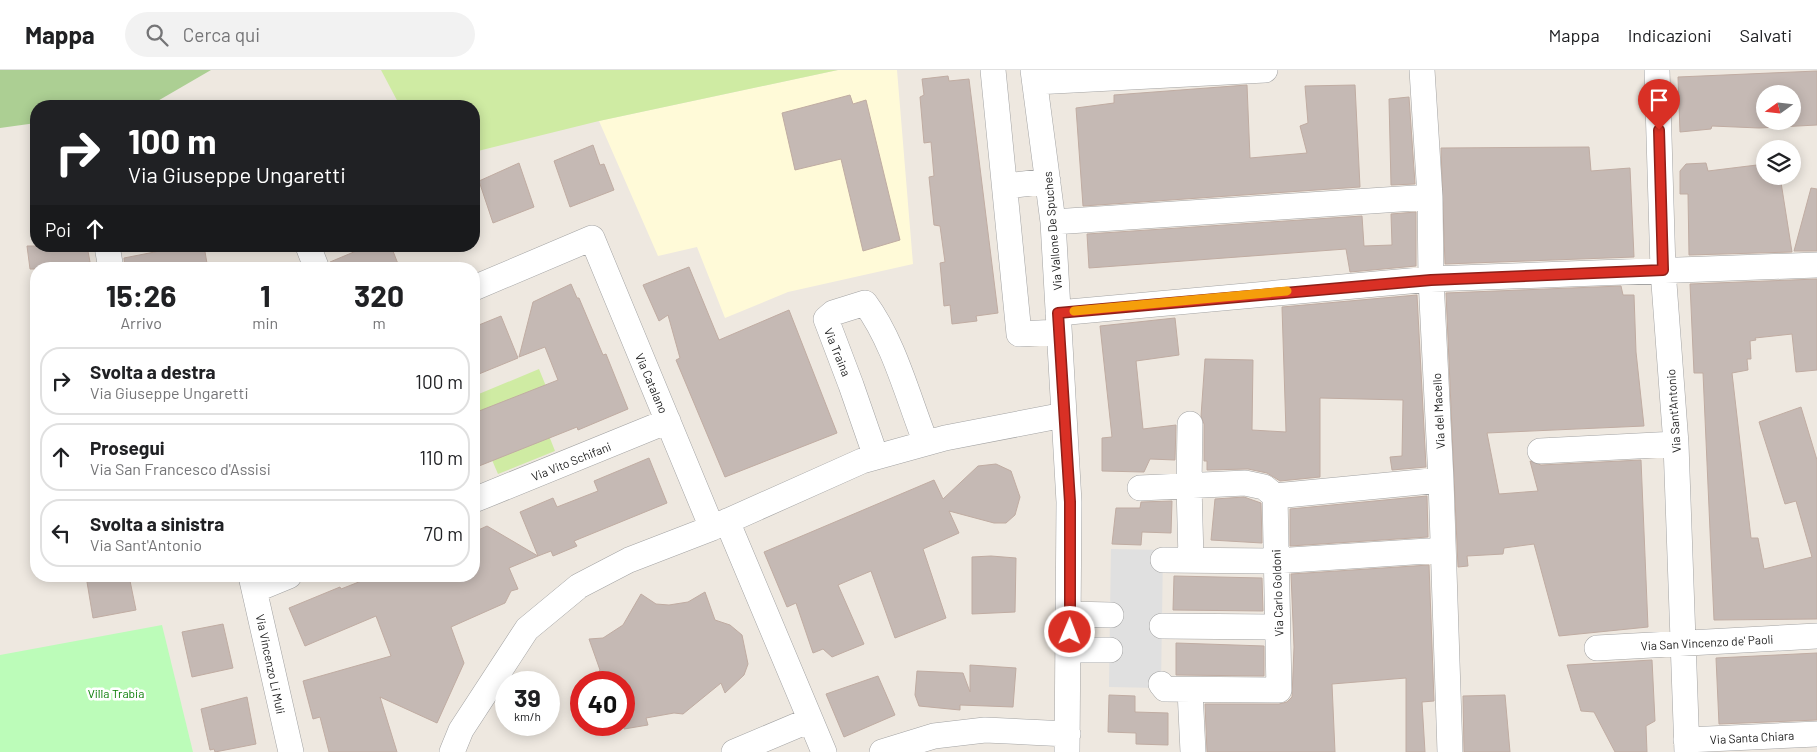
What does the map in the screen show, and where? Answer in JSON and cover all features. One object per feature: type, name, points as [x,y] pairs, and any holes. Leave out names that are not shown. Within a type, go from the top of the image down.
[{"type":"street","points":[[993,70],[1020,334],[1058,322],[1431,280],[1817,265]]},
{"type":"street","points":[[1034,76],[1265,70]]},
{"type":"street","name":"Via del Macello","points":[[1422,70],[1430,196],[1431,280],[1441,480],[1450,752]]},
{"type":"street","name":"Via Sant'Antonio","points":[[1657,70],[1663,270],[1676,444],[1687,746]]},
{"type":"street","name":"Via Vallone De Spuches","points":[[1034,76],[1053,222],[1070,502],[1067,743]]},
{"type":"street","points":[[1006,186],[1048,181]]},
{"type":"street","points":[[1053,222],[1430,196]]},
{"type":"street","name":"Via Catalano","points":[[480,285],[592,238],[668,421],[719,525],[824,752]]},
{"type":"street","name":"Via Traina","points":[[876,457],[826,319],[833,313],[865,304],[876,317],[889,346],[926,443]]},
{"type":"street","points":[[452,752],[461,730],[527,629],[580,586],[629,560],[719,525],[862,461],[926,443],[1064,415]]},
{"type":"street","name":"Via Vito Schifani","points":[[480,498],[668,421]]},
{"type":"street","points":[[1190,424],[1191,559]]},
{"type":"street","points":[[1540,450],[1676,444]]},
{"type":"street","points":[[1140,488],[1245,484],[1264,487],[1275,496],[1441,480]]},
{"type":"street","name":"Via Carlo Goldoni","points":[[1190,690],[1279,690],[1275,496]]},
{"type":"street","points":[[1163,560],[1275,561],[1443,550]]},
{"type":"street","name":"Via Vincenzo Li Muli","points":[[253,583],[291,752]]},
{"type":"street","points":[[1070,614],[1111,615]]},
{"type":"street","points":[[1162,626],[1278,627]]},
{"type":"street","name":"Via San Vincenzo de' Paoli","points":[[1597,648],[1817,636]]},
{"type":"street","points":[[1069,650],[1110,650]]},
{"type":"street","points":[[1161,684],[1165,689],[1190,690],[1193,752]]},
{"type":"street","points":[[734,752],[810,720]]},
{"type":"street","points":[[882,752],[934,736],[985,730],[1067,743]]},
{"type":"street","name":"Via Santa Chiara","points":[[1687,746],[1817,734]]},
{"type":"shaded area","points":[[838,70],[897,70],[913,264],[788,292],[725,318],[697,247],[658,256],[599,121]]},
{"type":"shaded area","points":[[1111,549],[1163,550],[1161,684],[1159,688],[1109,687]]},
{"type":"green space","points":[[0,70],[211,70],[159,100],[30,100],[30,124],[0,128]]},
{"type":"green space","points":[[381,70],[838,70],[599,121],[480,151],[480,100],[397,100]]},
{"type":"green space","points":[[539,369],[554,406],[540,413],[555,451],[498,474],[480,432],[480,394]]},
{"type":"green space","name":"Villa Trabia","points":[[162,625],[193,752],[0,752],[0,655]]},
{"type":"building","points":[[1817,71],[1817,125],[1801,126],[1801,85],[1756,85],[1756,128],[1712,126],[1711,129],[1680,132],[1678,77]]},
{"type":"building","points":[[948,76],[949,81],[969,79],[998,313],[976,316],[977,321],[952,324],[950,305],[944,306],[940,263],[945,262],[940,226],[934,225],[929,177],[934,176],[931,142],[924,143],[920,97],[924,95],[922,79]]},
{"type":"building","points":[[1247,85],[1250,158],[1307,153],[1300,126],[1308,123],[1305,86],[1355,85],[1360,187],[1083,206],[1076,108],[1114,103],[1114,95]]},
{"type":"building","points":[[850,95],[853,104],[866,100],[900,240],[863,251],[841,159],[795,170],[782,113]]},
{"type":"building","points":[[1409,97],[1415,184],[1391,185],[1389,99]]},
{"type":"building","points":[[593,145],[600,165],[604,164],[614,190],[570,207],[554,161]]},
{"type":"building","points":[[1589,147],[1591,171],[1630,168],[1634,257],[1445,264],[1441,148]]},
{"type":"building","points":[[519,163],[534,207],[493,223],[480,181]]},
{"type":"building","points":[[1706,163],[1708,171],[1756,165],[1756,185],[1781,185],[1792,252],[1689,255],[1688,194],[1680,194],[1680,171],[1686,164]]},
{"type":"building","points":[[1811,188],[1817,189],[1817,251],[1794,251]]},
{"type":"building","points":[[1416,212],[1416,266],[1350,272],[1346,249],[1089,268],[1087,234],[1362,216],[1364,246],[1392,245],[1391,214]]},
{"type":"building","points":[[27,246],[30,246],[30,252],[88,252],[90,262],[30,262],[30,269]]},
{"type":"building","points":[[154,252],[205,252],[207,262],[124,262],[124,258]]},
{"type":"building","points":[[354,252],[393,252],[397,262],[330,262]]},
{"type":"building","points":[[689,267],[719,340],[789,310],[837,433],[725,477],[676,360],[680,358],[668,315],[659,321],[643,285]]},
{"type":"building","points":[[1817,279],[1817,370],[1796,372],[1792,334],[1755,338],[1756,340],[1750,341],[1751,359],[1747,359],[1748,370],[1732,373],[1751,538],[1758,538],[1764,569],[1812,557],[1796,501],[1785,504],[1759,422],[1801,407],[1817,460],[1817,619],[1714,620],[1703,373],[1694,373],[1690,284]]},
{"type":"building","points":[[571,284],[577,298],[579,298],[603,355],[606,354],[628,409],[578,430],[577,427],[480,466],[480,411],[558,380],[545,347],[519,357],[533,302]]},
{"type":"building","points":[[1621,286],[1623,295],[1634,295],[1636,352],[1644,426],[1487,433],[1499,494],[1538,491],[1530,461],[1541,465],[1641,460],[1648,627],[1559,636],[1534,544],[1504,548],[1503,554],[1467,556],[1468,566],[1458,567],[1446,293]]},
{"type":"building","points":[[1417,295],[1426,467],[1392,470],[1390,457],[1402,456],[1403,400],[1320,398],[1320,477],[1280,481],[1267,473],[1248,469],[1207,470],[1207,461],[1204,461],[1204,424],[1201,416],[1205,359],[1253,360],[1252,430],[1286,432],[1282,307]]},
{"type":"building","points":[[501,316],[518,358],[480,374],[480,325]]},
{"type":"building","points":[[1175,318],[1179,355],[1136,361],[1143,429],[1176,425],[1175,460],[1150,459],[1144,472],[1102,471],[1102,438],[1112,437],[1100,326]]},
{"type":"building","points":[[649,458],[667,503],[574,541],[577,546],[553,556],[551,551],[538,556],[520,512],[553,498],[557,507],[598,491],[594,481]]},
{"type":"building","points":[[996,464],[1011,471],[1020,497],[1015,515],[1006,523],[994,523],[949,511],[959,533],[923,549],[946,618],[895,638],[871,571],[838,585],[864,644],[832,657],[823,649],[813,653],[796,603],[787,607],[764,552],[934,480],[943,499],[978,466]]},
{"type":"building","points":[[1427,496],[1428,537],[1290,546],[1290,509]]},
{"type":"building","points":[[1244,497],[1261,503],[1262,543],[1211,540],[1215,499]]},
{"type":"building","points":[[1172,501],[1171,533],[1142,532],[1141,545],[1112,544],[1116,508],[1140,508],[1141,502]]},
{"type":"building","points":[[487,526],[538,556],[509,568],[518,589],[511,591],[505,603],[451,627],[464,663],[437,723],[380,697],[397,752],[329,752],[320,717],[313,719],[303,681],[391,656],[376,616],[305,646],[289,608],[340,587],[341,589],[359,582],[480,582],[480,529]]},
{"type":"building","points":[[972,557],[1016,558],[1015,612],[972,614]]},
{"type":"building","points":[[1429,565],[1434,701],[1422,702],[1425,752],[1406,752],[1406,678],[1332,684],[1335,752],[1207,752],[1205,704],[1279,704],[1287,702],[1292,697],[1294,647],[1291,574]]},
{"type":"building","points":[[1174,576],[1262,578],[1263,611],[1173,610]]},
{"type":"building","points":[[87,582],[130,582],[136,610],[93,618]]},
{"type":"building","points":[[705,592],[715,620],[730,625],[742,635],[748,664],[744,675],[725,693],[721,683],[683,714],[674,713],[646,718],[648,725],[635,727],[635,671],[599,671],[589,639],[603,638],[623,625],[641,594],[656,604],[669,605],[688,602]]},
{"type":"building","points":[[223,624],[233,668],[192,677],[182,632]]},
{"type":"building","points":[[1176,643],[1264,646],[1264,676],[1176,675]]},
{"type":"building","points":[[1817,653],[1817,720],[1719,724],[1716,658]]},
{"type":"building","points":[[1652,660],[1655,721],[1646,726],[1647,752],[1615,752],[1594,712],[1581,711],[1567,665]]},
{"type":"building","points":[[970,665],[1016,668],[1013,707],[960,705],[960,710],[919,706],[915,695],[917,671],[963,673],[970,692]]},
{"type":"building","points":[[878,676],[895,715],[844,737],[826,694]]},
{"type":"building","points":[[1109,695],[1135,696],[1135,712],[1168,713],[1168,745],[1136,744],[1136,733],[1108,732]]},
{"type":"building","points":[[1505,695],[1510,752],[1464,752],[1463,696]]},
{"type":"building","points":[[247,697],[256,744],[215,752],[214,749],[210,750],[201,709]]},
{"type":"slow traffic","points":[[1074,311],[1287,291]]},
{"type":"route","points":[[1070,632],[1070,502],[1058,313],[1194,299],[1431,280],[1663,270],[1659,130]]}]
